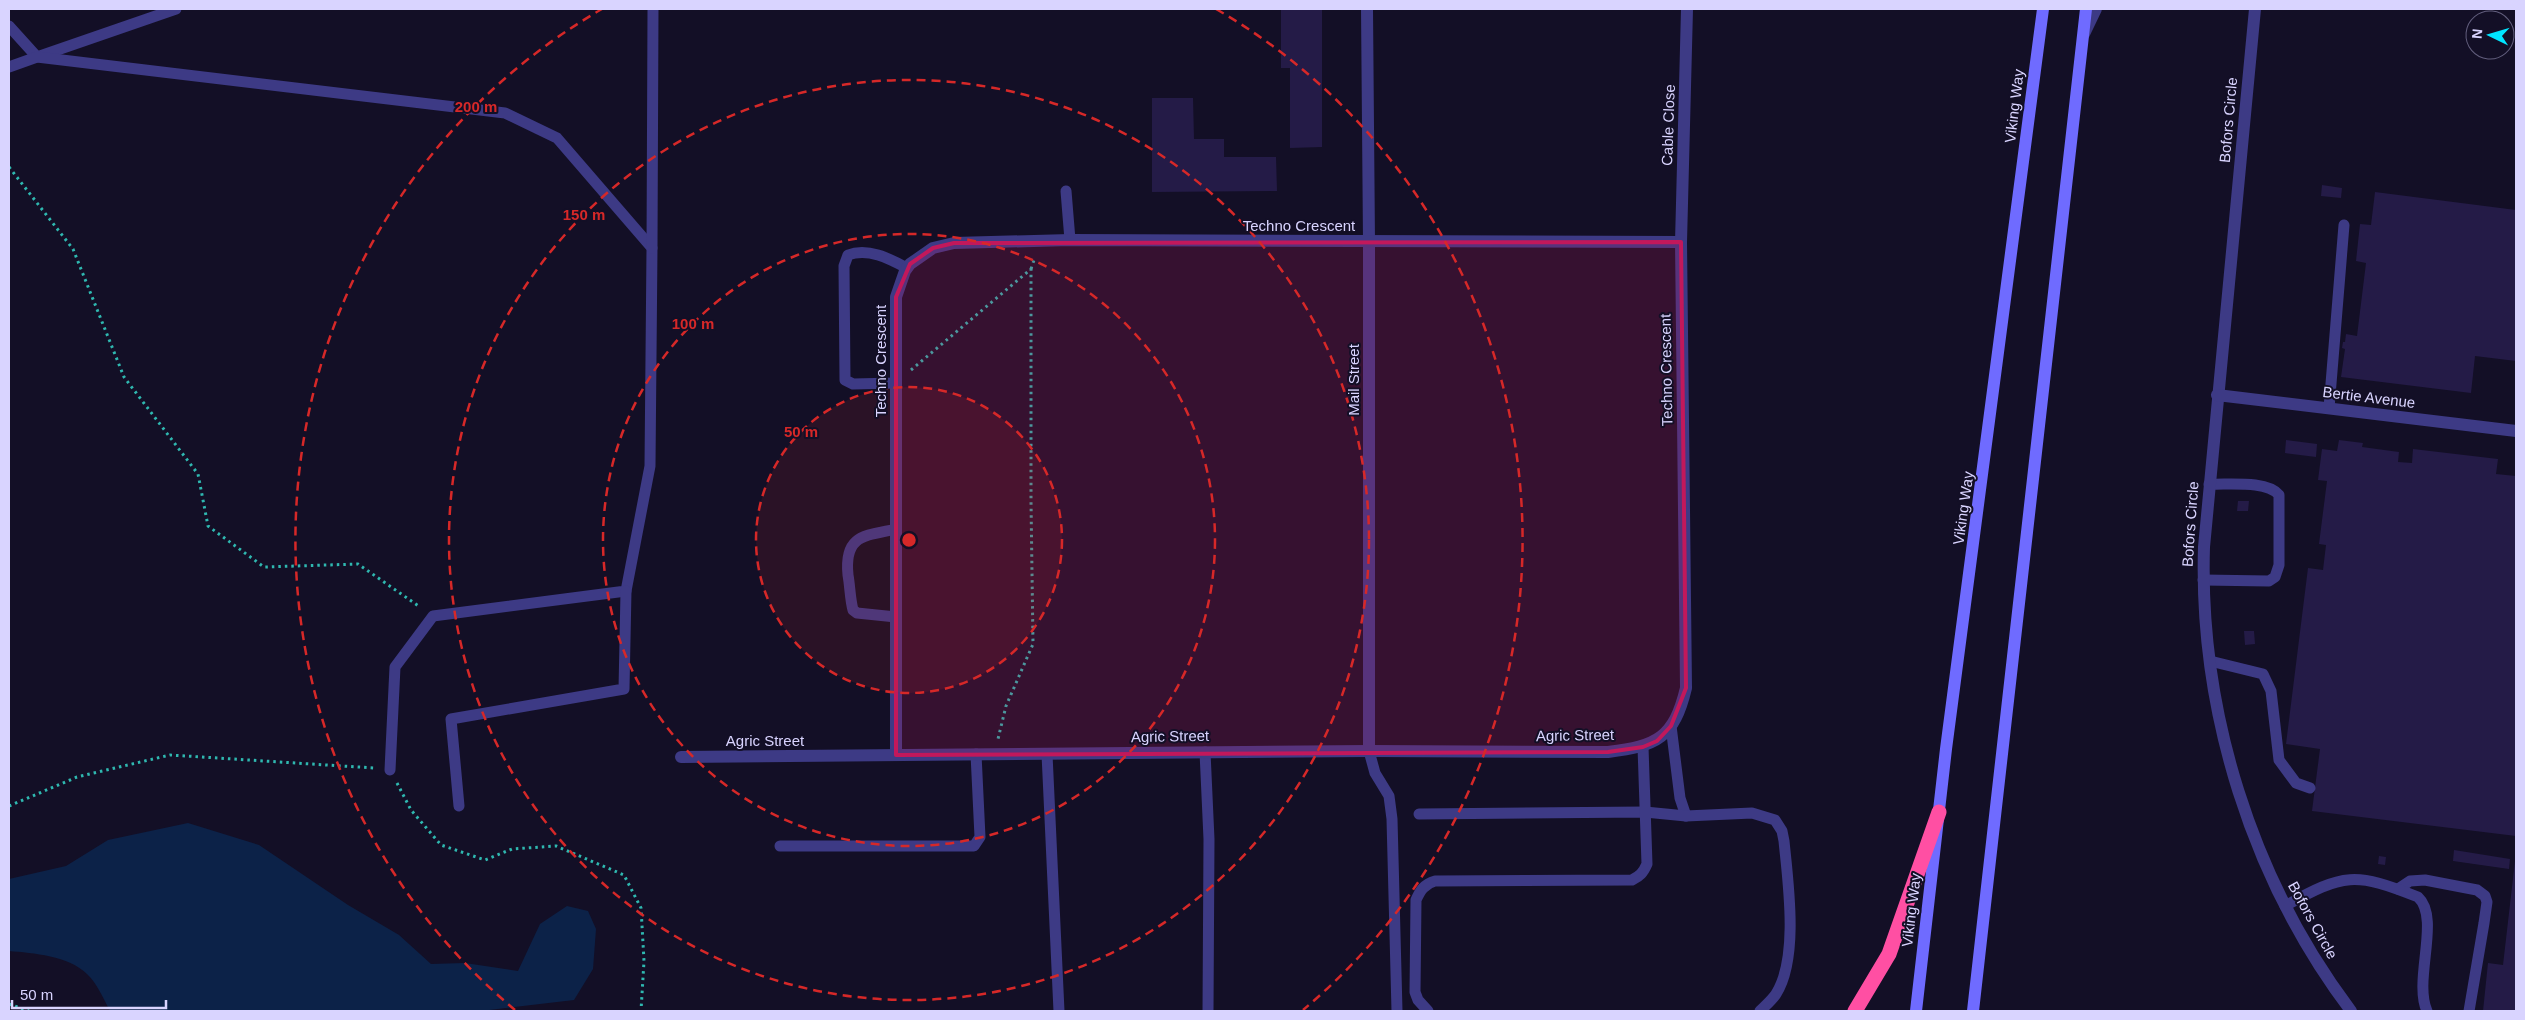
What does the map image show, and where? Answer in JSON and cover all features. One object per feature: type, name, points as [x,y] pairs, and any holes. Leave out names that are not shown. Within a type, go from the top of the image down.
[{"type":"highway","points":[[1855,1011],[1889,954],[1939,812]]},
{"type":"main road","name":"Viking Way","points":[[1916,1011],[1939,812],[2043,9]]},
{"type":"main road","points":[[1973,1011],[2086,9]]},
{"type":"street","name":"Mail Street","points":[[1367,9],[1370,242],[1369,750]]},
{"type":"street","name":"Cable Close","points":[[1681,242],[1687,9]]},
{"type":"street","points":[[2082,38],[2096,9]]},
{"type":"street","name":"Bofors Circle","points":[[2255,9],[2209,484],[2203,580],[2210,660],[2222,725],[2240,795],[2268,870],[2285,906],[2313,955],[2351,1011]]},
{"type":"street","name":"Techno Crescent","points":[[896,755],[896,297],[907,268],[933,248],[954,244],[1070,240],[1681,242],[1686,688],[1679,712],[1671,726],[1658,741]]},
{"type":"street","name":"Bertie Avenue","points":[[2217,395],[2516,432]]},
{"type":"street","name":"Agric Street","points":[[681,757],[1369,750],[1608,752],[1643,747],[1658,741]]},
{"type":"lane","points":[[9,67],[176,9]]},
{"type":"lane","points":[[459,806],[450,718],[624,689],[626,590],[650,466],[653,9]]},
{"type":"lane","points":[[9,26],[36,57],[504,113],[557,138],[652,248]]},
{"type":"lane","points":[[1066,191],[1070,240]]},
{"type":"lane","points":[[2329,408],[2344,226]]},
{"type":"lane","points":[[896,383],[853,384],[845,380],[844,260],[852,254],[875,254],[907,268]]},
{"type":"lane","points":[[2203,580],[2268,581],[2275,577],[2279,565],[2279,494],[2266,486],[2209,484]]},
{"type":"lane","points":[[896,529],[864,536],[855,541],[850,546],[847,562],[853,610],[857,613],[896,617]]},
{"type":"lane","points":[[390,770],[395,667],[433,616],[626,590]]},
{"type":"lane","points":[[2210,660],[2264,674],[2271,691],[2279,760],[2296,783],[2310,788]]},
{"type":"lane","points":[[1671,726],[1680,798],[1686,816]]},
{"type":"lane","points":[[1428,1011],[1418,1000],[1415,992],[1416,900],[1428,883],[1435,881],[1632,880],[1642,874],[1647,864],[1643,747]]},
{"type":"lane","points":[[1369,750],[1374,773],[1389,796],[1392,819],[1397,1011]]},
{"type":"lane","points":[[1205,752],[1209,839],[1208,1011]]},
{"type":"lane","points":[[780,846],[974,846],[980,836],[976,754]]},
{"type":"lane","points":[[1047,754],[1059,1011]]},
{"type":"lane","points":[[1419,814],[1645,812],[1686,816],[1752,813],[1775,820],[1782,831],[1790,915],[1788,953],[1776,993],[1760,1011]]},
{"type":"lane","points":[[2285,906],[2326,884],[2341,880],[2371,881],[2418,897],[2426,907],[2427,931],[2421,990],[2426,1011]]},
{"type":"lane","points":[[2398,889],[2410,881],[2425,880],[2477,890],[2485,896],[2487,902],[2469,1011]]},
{"type":"path","points":[[9,167],[73,249],[124,377],[198,474],[208,526],[264,566],[358,564],[433,616]]},
{"type":"path","points":[[896,383],[1031,269],[1030,501],[1033,644],[1006,706],[994,754]]},
{"type":"path","points":[[9,806],[77,777],[170,755],[390,770],[412,810],[441,844],[485,860],[512,849],[556,846],[624,875],[642,908],[644,961],[641,1011]]},
{"type":"path","points":[[9,1004],[29,1011]]},
{"type":"highlighted area","points":[[1681,242],[1686,688],[1671,726],[1657,741],[1643,747],[1608,752],[896,755],[896,297],[900,283],[910,264],[933,248],[954,243]]},
{"type":"water","points":[[188,823],[259,845],[348,905],[399,935],[431,964],[465,963],[518,971],[540,924],[567,906],[588,911],[596,929],[593,969],[574,1000],[481,1011],[110,1011],[94,982],[87,974],[71,963],[50,956],[9,951],[9,879],[66,866],[108,840]]},
{"type":"building","points":[[1281,9],[1322,9],[1322,147],[1290,148],[1290,68],[1281,68]]},
{"type":"building","points":[[1152,98],[1193,98],[1194,139],[1224,139],[1224,157],[1276,157],[1277,191],[1152,192]]},
{"type":"building","points":[[2322,185],[2342,188],[2341,198],[2321,196]]},
{"type":"building","points":[[2375,192],[2516,210],[2516,361],[2475,356],[2471,393],[2341,377],[2345,349],[2342,348],[2346,334],[2357,336],[2366,263],[2356,261],[2360,224],[2371,225]]},
{"type":"building","points":[[2286,440],[2317,444],[2316,457],[2285,453]]},
{"type":"building","points":[[2339,440],[2363,443],[2362,447],[2399,452],[2398,462],[2412,463],[2413,449],[2498,459],[2496,474],[2516,476],[2516,836],[2312,811],[2320,749],[2286,744],[2308,568],[2323,570],[2326,545],[2319,544],[2327,481],[2318,480],[2322,449],[2337,451]]},
{"type":"building","points":[[2238,501],[2249,501],[2248,511],[2237,511]]},
{"type":"building","points":[[2244,631],[2254,631],[2255,644],[2245,645]]},
{"type":"building","points":[[2454,850],[2510,859],[2509,869],[2453,861]]},
{"type":"building","points":[[2379,856],[2386,857],[2385,865],[2378,864]]},
{"type":"building","points":[[2515,861],[2516,1011],[2483,1011],[2488,963],[2503,965]]}]
